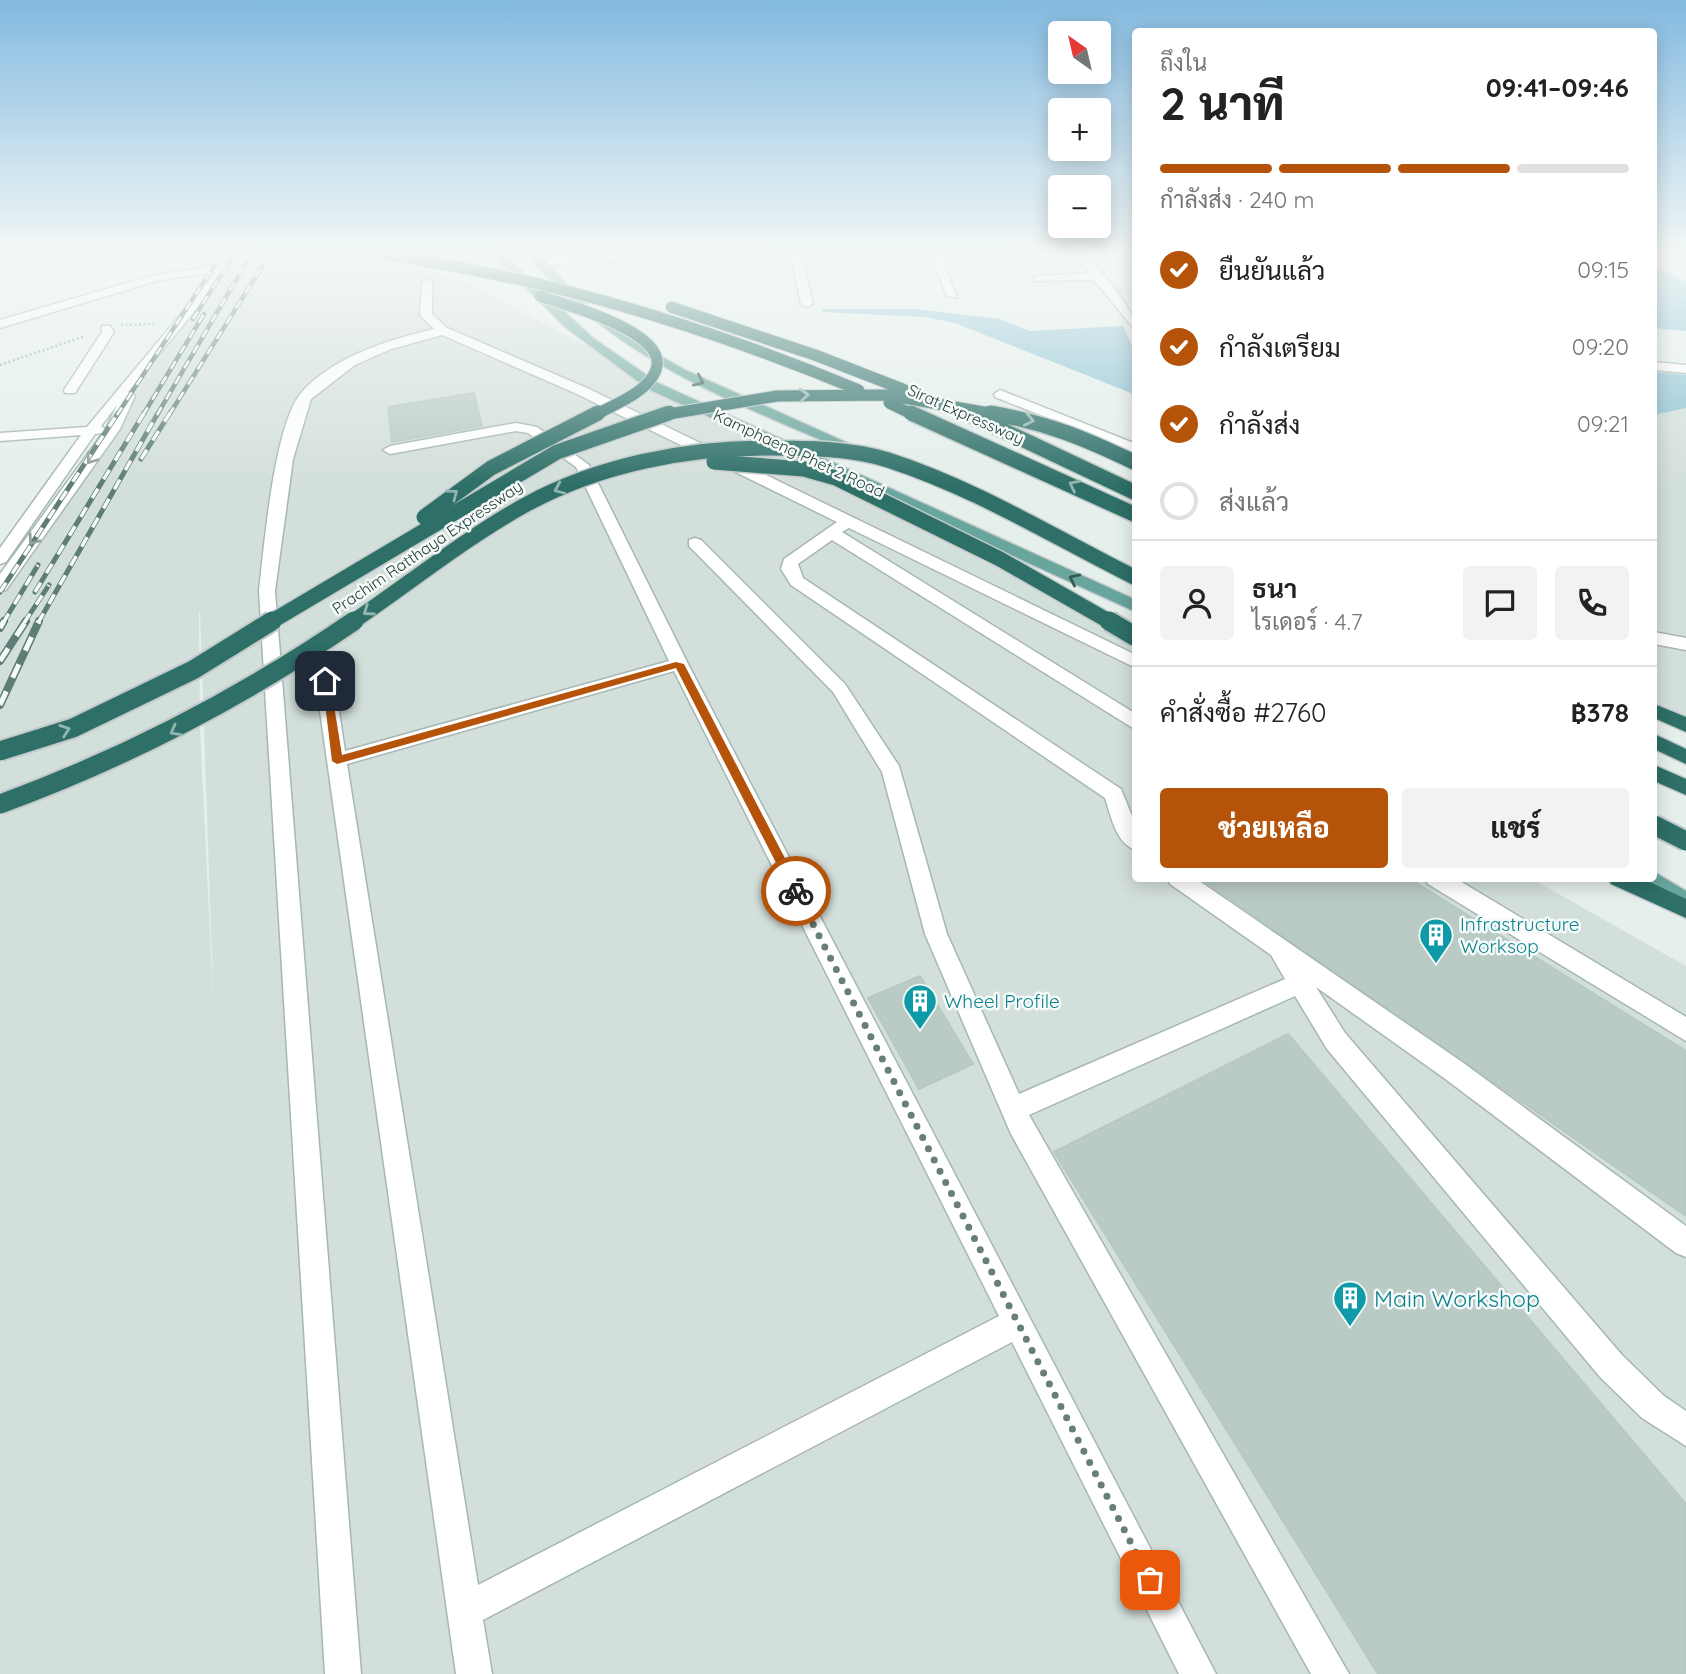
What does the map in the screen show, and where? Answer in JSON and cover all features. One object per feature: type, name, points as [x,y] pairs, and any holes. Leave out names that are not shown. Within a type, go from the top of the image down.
[{"type":"highway","points":[[361,566],[455,492],[526,448],[631,396],[645,384],[657,368],[658,361],[653,347],[628,329]]},
{"type":"highway","name":"Sirat Expressway","points":[[690,329],[765,352],[963,435],[1132,513]]},
{"type":"highway","name":"Sirat Expressway","points":[[738,329],[974,417],[1132,491]]},
{"type":"highway","name":"Prachim Ratthaya Expressway","points":[[0,751],[73,728],[193,670],[361,566],[557,452],[610,431],[668,413],[736,401],[811,394],[861,394],[958,405],[1038,421],[1073,433],[1132,461]]},
{"type":"highway","name":"Prachim Ratthaya Expressway","points":[[0,804],[82,775],[153,744],[218,708],[318,645],[498,522],[538,498],[612,470],[704,449],[748,447],[841,450],[884,458],[965,491],[1132,576]]},
{"type":"highway","points":[[648,462],[740,462],[804,469],[836,478],[988,553],[1132,635]]},
{"type":"highway","points":[[1657,711],[1686,725]]},
{"type":"highway","points":[[1657,742],[1686,757]]},
{"type":"highway","points":[[1657,774],[1686,788]]},
{"type":"highway","points":[[1628,882],[1686,909]]},
{"type":"main road","name":"Kamphaeng Phet 2 Road","points":[[572,329],[589,344],[653,386],[1132,605]]},
{"type":"main road","name":"Kamphaeng Phet 2 Road","points":[[612,329],[643,352],[681,373],[1132,570]]},
{"type":"main road","points":[[1657,826],[1686,841]]},
{"type":"main road","points":[[1653,882],[1686,902]]},
{"type":"street","points":[[71,390],[108,332],[106,329]]},
{"type":"street","points":[[0,559],[91,431],[173,329]]},
{"type":"street","points":[[343,1674],[267,591],[275,518],[303,399],[333,372],[354,360],[407,340],[443,331],[582,391],[1132,660]]},
{"type":"street","points":[[1657,366],[1686,369]]},
{"type":"street","points":[[0,586],[113,429],[136,378]]},
{"type":"street","points":[[1000,394],[1132,447]]},
{"type":"street","points":[[390,450],[516,427],[532,430],[576,458],[593,485],[679,664],[1198,1674]]},
{"type":"street","points":[[0,437],[113,429]]},
{"type":"street","points":[[848,521],[790,562],[789,569],[797,581],[1114,794],[1126,829],[1132,837]]},
{"type":"street","points":[[832,533],[1132,720]]},
{"type":"street","points":[[695,543],[839,688],[892,771],[936,934],[1013,1109],[1331,1674]]},
{"type":"street","points":[[1657,639],[1686,644]]},
{"type":"street","points":[[321,654],[474,1674]]},
{"type":"street","points":[[337,761],[679,664]]},
{"type":"street","points":[[1184,882],[1453,1070],[1686,1243]]},
{"type":"street","points":[[1443,882],[1686,1030]]},
{"type":"street","points":[[1279,949],[1336,1041],[1611,1367],[1653,1407],[1686,1430]]},
{"type":"street","points":[[1013,1109],[1300,983]]},
{"type":"street","points":[[464,1611],[1017,1323]]},
{"type":"shaded area","points":[[177,329],[555,329],[1029,578],[1132,642],[1132,882],[1537,882],[1686,966],[1686,1674],[0,1674],[0,593]],"holes":[[[199,612],[200,612],[214,1016],[200,730]]]},
{"type":"shaded area","points":[[1686,394],[1686,730],[1657,716],[1657,406]]},
{"type":"water","points":[[970,329],[1124,329],[1132,345],[1132,393]]},
{"type":"water","points":[[1657,372],[1686,375],[1686,408],[1657,414]]},
{"type":"building","points":[[474,393],[482,426],[392,442],[388,407]]},
{"type":"building","name":"Infrastructure Worksop","points":[[1206,882],[1414,882],[1686,1051],[1686,1216]]},
{"type":"building","name":"Wheel Profile","points":[[920,976],[973,1064],[919,1089],[868,998]]},
{"type":"building","name":"Main Workshop","points":[[1288,1034],[1686,1504],[1686,1674],[1378,1674],[1054,1152]]},
{"type":"railway","points":[[117,415],[173,329]]},
{"type":"railway","points":[[143,415],[195,329]]},
{"type":"railway","points":[[157,415],[207,329]]},
{"type":"railway","points":[[169,415],[223,329]]},
{"type":"railway","points":[[0,592],[118,413]]},
{"type":"railway","points":[[35,592],[144,413]]},
{"type":"railway","points":[[38,622],[158,413]]},
{"type":"railway","points":[[141,459],[170,413]]},
{"type":"railway","points":[[3,623],[38,565]]},
{"type":"railway","points":[[24,623],[49,585]]},
{"type":"railway","points":[[0,628],[4,621]]},
{"type":"railway","points":[[0,661],[26,621]]},
{"type":"railway","points":[[0,705],[38,622]]},
{"type":"way so far","points":[[796,891],[1150,1580]]},
{"type":"place","name":"Infrastructure Worksop","points":[[1436,965]]},
{"type":"place","name":"Wheel Profile","points":[[920,1031]]},
{"type":"place","name":"Main Workshop","points":[[1350,1328]]},
{"type":"route","points":[[325,681],[337,761],[679,664],[796,891]]}]
